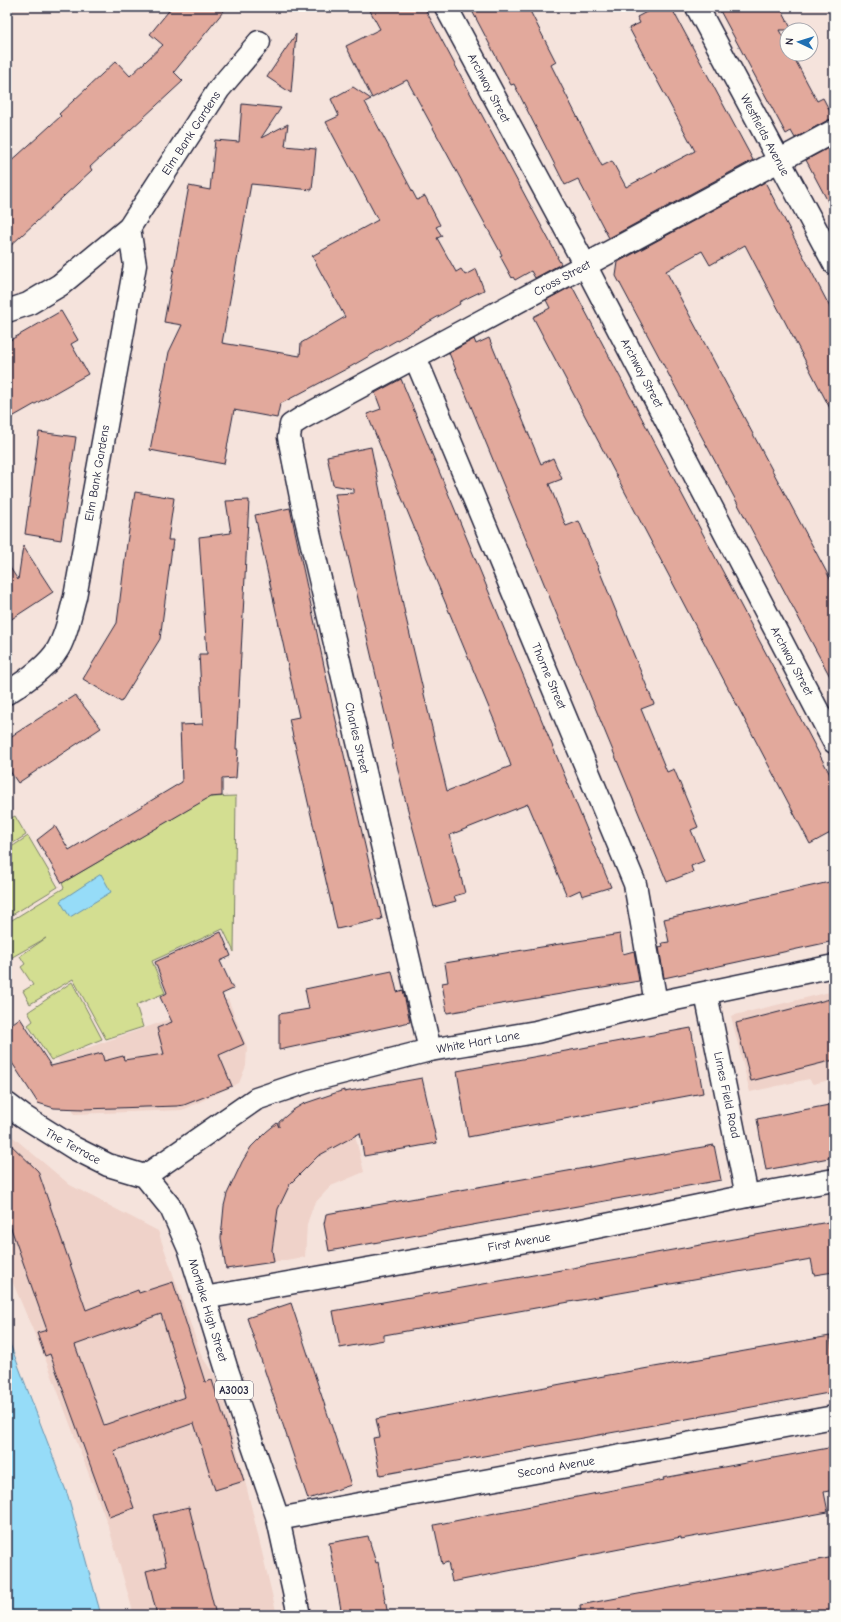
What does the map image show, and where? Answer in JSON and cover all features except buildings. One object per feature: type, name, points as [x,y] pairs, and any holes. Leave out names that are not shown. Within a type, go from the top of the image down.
[{"type":"street","name":"Archway Street","points":[[446,7],[585,265],[834,742]]},
{"type":"street","name":"Westfields Avenue","points":[[697,7],[834,263]]},
{"type":"street","name":"Elm Bank Gardens","points":[[7,311],[28,304],[60,285],[129,228],[219,89],[259,42]]},
{"type":"street","name":"Cross Street","points":[[291,425],[834,131]]},
{"type":"street","name":"Elm Bank Gardens","points":[[7,693],[32,676],[57,651],[61,643],[75,597],[135,265],[129,228]]},
{"type":"street","name":"Thorne Street","points":[[415,357],[636,884],[656,1003]]},
{"type":"street","name":"Charles Street","points":[[291,425],[289,437],[302,502],[430,1050]]},
{"type":"street","name":"White Hart Lane","points":[[145,1176],[256,1099],[309,1081],[430,1050],[536,1032],[656,1003],[706,994],[834,966]]},
{"type":"street","name":"Limes Field Road","points":[[706,994],[747,1196]]},
{"type":"street","name":"The Terrace","points":[[7,1104],[23,1116],[74,1148],[108,1165],[145,1176]]},
{"type":"street","name":"Mortlake High Street","points":[[145,1176],[171,1208],[190,1252],[278,1519],[299,1615]]},
{"type":"street","name":"First Avenue","points":[[204,1298],[543,1238],[747,1196],[834,1180]]},
{"type":"street","name":"Second Avenue","points":[[278,1519],[834,1417]]},
{"type":"shaded area","points":[[834,991],[834,1079],[813,1084],[809,1079],[750,1092],[731,1016]]},
{"type":"shaded area","points":[[228,999],[247,1047],[246,1066],[239,1083],[183,1110],[74,1114],[58,1058]]},
{"type":"shaded area","points":[[344,1090],[364,1172],[331,1186],[314,1204],[307,1224],[305,1257],[226,1269],[223,1246],[261,1138],[280,1121]]},
{"type":"shaded area","points":[[7,1132],[70,1185],[158,1231],[202,1357],[219,1382],[247,1489],[277,1615],[134,1615],[109,1528],[49,1368],[7,1269]]},
{"type":"green space","points":[[236,796],[234,952],[223,929],[152,961],[165,993],[136,1005],[143,1027],[106,1039],[73,979],[30,1004],[23,991],[33,985],[21,967],[25,964],[20,956],[46,938],[7,960],[7,923],[64,888],[62,883],[209,797]]},
{"type":"green space","points":[[15,816],[26,835],[7,847],[7,820]]},
{"type":"green space","points":[[28,836],[58,887],[7,918],[7,850]]},
{"type":"green space","points":[[72,982],[102,1039],[51,1060],[28,1025],[33,1021],[28,1012]]},
{"type":"water","points":[[101,874],[111,892],[70,917],[60,901]]},
{"type":"water","points":[[7,1336],[68,1496],[101,1615],[7,1615]]}]
